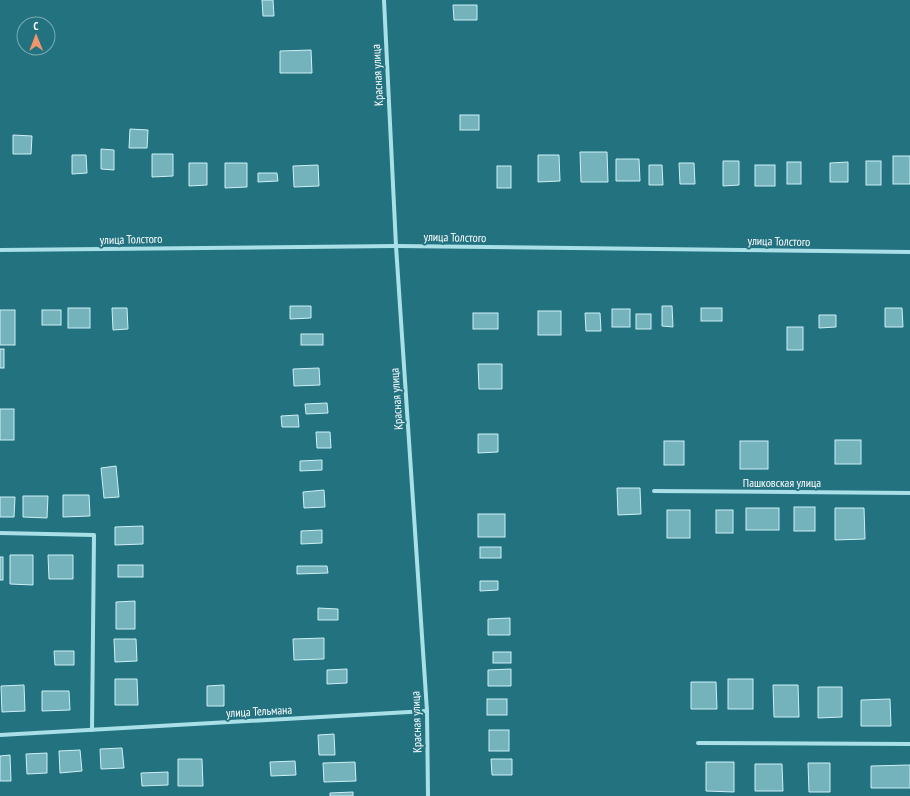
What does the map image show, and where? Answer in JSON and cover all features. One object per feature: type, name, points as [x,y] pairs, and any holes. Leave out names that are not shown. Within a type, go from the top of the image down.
[{"type":"street","name":"Красная улица","points":[[384,0],[396,246],[427,711],[428,796]]},
{"type":"street","name":"улица Толстого","points":[[0,250],[396,246],[910,252]]},
{"type":"street","name":"Пашковская улица","points":[[654,491],[910,493]]},
{"type":"street","points":[[0,532],[94,535],[92,730]]},
{"type":"street","name":"улица Тельмана","points":[[0,735],[427,711]]},
{"type":"street","points":[[698,743],[910,744]]},
{"type":"building","points":[[262,0],[273,0],[274,16],[263,16]]},
{"type":"building","points":[[453,5],[477,5],[477,20],[454,20]]},
{"type":"building","points":[[311,50],[312,73],[280,73],[280,51]]},
{"type":"building","points":[[460,115],[479,115],[479,130],[460,130]]},
{"type":"building","points":[[130,129],[148,130],[147,148],[129,148]]},
{"type":"building","points":[[13,135],[32,136],[31,154],[13,154]]},
{"type":"building","points":[[101,149],[114,150],[114,170],[101,169]]},
{"type":"building","points":[[580,152],[607,152],[608,182],[581,182]]},
{"type":"building","points":[[152,154],[173,154],[173,176],[152,177]]},
{"type":"building","points":[[72,155],[86,155],[87,173],[72,174]]},
{"type":"building","points":[[538,155],[559,155],[560,181],[538,182]]},
{"type":"building","points":[[893,156],[910,156],[910,184],[893,184]]},
{"type":"building","points":[[616,159],[639,159],[640,181],[616,181]]},
{"type":"building","points":[[723,161],[739,161],[739,185],[723,186]]},
{"type":"building","points":[[866,161],[881,161],[881,185],[866,185]]},
{"type":"building","points":[[787,162],[801,162],[801,184],[787,184]]},
{"type":"building","points":[[848,162],[848,182],[830,182],[830,163]]},
{"type":"building","points":[[189,163],[207,163],[207,185],[189,186]]},
{"type":"building","points":[[225,163],[247,163],[247,187],[225,188]]},
{"type":"building","points":[[679,163],[694,163],[695,184],[680,184]]},
{"type":"building","points":[[318,165],[319,186],[294,187],[293,166]]},
{"type":"building","points":[[649,165],[662,165],[663,185],[649,185]]},
{"type":"building","points":[[755,165],[775,165],[775,186],[755,186]]},
{"type":"building","points":[[497,166],[511,166],[511,188],[497,188]]},
{"type":"building","points":[[258,173],[277,173],[278,181],[258,182]]},
{"type":"building","points":[[290,306],[311,306],[311,318],[290,319]]},
{"type":"building","points":[[662,306],[672,306],[673,327],[662,326]]},
{"type":"building","points":[[68,308],[90,308],[90,328],[68,328]]},
{"type":"building","points":[[112,308],[127,308],[128,329],[113,330]]},
{"type":"building","points":[[701,308],[722,308],[722,321],[701,321]]},
{"type":"building","points":[[885,308],[902,308],[903,327],[885,327]]},
{"type":"building","points":[[612,309],[630,309],[630,327],[612,327]]},
{"type":"building","points":[[0,310],[15,310],[15,345],[0,345]]},
{"type":"building","points":[[42,310],[61,310],[61,325],[42,325]]},
{"type":"building","points":[[538,311],[561,311],[561,335],[538,335]]},
{"type":"building","points":[[473,313],[498,313],[498,329],[473,329]]},
{"type":"building","points":[[585,313],[600,313],[601,331],[586,331]]},
{"type":"building","points":[[636,314],[651,314],[651,329],[636,329]]},
{"type":"building","points":[[819,315],[836,315],[836,327],[819,328]]},
{"type":"building","points":[[787,327],[803,327],[803,350],[787,350]]},
{"type":"building","points":[[301,334],[323,334],[323,345],[301,345]]},
{"type":"building","points":[[0,349],[4,349],[4,368],[0,368]]},
{"type":"building","points":[[478,364],[502,364],[502,389],[479,389]]},
{"type":"building","points":[[319,368],[320,385],[294,386],[293,369]]},
{"type":"building","points":[[327,403],[328,413],[306,414],[305,404]]},
{"type":"building","points":[[0,409],[14,409],[14,440],[0,440]]},
{"type":"building","points":[[298,415],[299,427],[282,427],[281,416]]},
{"type":"building","points":[[316,432],[330,432],[331,448],[317,448]]},
{"type":"building","points":[[478,434],[498,434],[498,452],[478,453]]},
{"type":"building","points":[[835,440],[861,440],[861,464],[835,464]]},
{"type":"building","points":[[664,441],[684,441],[684,465],[664,465]]},
{"type":"building","points":[[740,441],[768,441],[768,469],[740,469]]},
{"type":"building","points":[[322,460],[322,470],[300,471],[300,461]]},
{"type":"building","points":[[116,466],[119,497],[104,498],[101,468]]},
{"type":"building","points":[[617,488],[640,488],[641,514],[618,515]]},
{"type":"building","points":[[324,490],[325,507],[304,508],[303,492]]},
{"type":"building","points":[[63,495],[89,495],[90,516],[63,517]]},
{"type":"building","points":[[23,496],[48,496],[47,518],[23,517]]},
{"type":"building","points":[[0,497],[15,497],[14,517],[0,517]]},
{"type":"building","points":[[794,507],[815,507],[815,531],[794,531]]},
{"type":"building","points":[[746,508],[779,508],[779,530],[746,530]]},
{"type":"building","points":[[835,508],[864,508],[865,539],[835,540]]},
{"type":"building","points":[[667,510],[690,510],[690,538],[667,538]]},
{"type":"building","points":[[716,510],[733,510],[733,533],[716,533]]},
{"type":"building","points":[[478,514],[505,514],[505,537],[478,537]]},
{"type":"building","points":[[143,526],[143,544],[115,545],[115,527]]},
{"type":"building","points":[[322,530],[322,543],[301,544],[301,531]]},
{"type":"building","points":[[480,547],[501,547],[501,558],[480,558]]},
{"type":"building","points":[[10,555],[33,555],[33,585],[10,584]]},
{"type":"building","points":[[48,555],[73,555],[73,579],[49,579]]},
{"type":"building","points":[[0,557],[3,557],[3,580],[0,580]]},
{"type":"building","points":[[118,565],[143,565],[143,577],[118,577]]},
{"type":"building","points":[[297,566],[327,566],[328,573],[297,574]]},
{"type":"building","points":[[480,581],[498,581],[498,590],[480,591]]},
{"type":"building","points":[[135,601],[135,629],[116,629],[116,602]]},
{"type":"building","points":[[318,608],[338,609],[338,620],[318,620]]},
{"type":"building","points":[[510,618],[510,635],[488,635],[488,619]]},
{"type":"building","points":[[324,638],[324,659],[294,660],[293,639]]},
{"type":"building","points":[[114,639],[136,639],[137,661],[115,662]]},
{"type":"building","points":[[54,651],[74,651],[74,665],[55,665]]},
{"type":"building","points":[[493,652],[511,652],[511,663],[493,663]]},
{"type":"building","points":[[347,669],[347,683],[327,684],[327,670]]},
{"type":"building","points":[[511,669],[511,686],[488,686],[488,670]]},
{"type":"building","points":[[115,679],[137,679],[138,705],[115,705]]},
{"type":"building","points":[[728,679],[753,679],[753,709],[728,709]]},
{"type":"building","points":[[691,682],[716,682],[717,709],[691,709]]},
{"type":"building","points":[[24,685],[25,711],[2,712],[1,686]]},
{"type":"building","points":[[224,685],[224,706],[207,706],[207,686]]},
{"type":"building","points":[[773,685],[798,685],[799,717],[774,717]]},
{"type":"building","points":[[818,687],[842,687],[842,717],[818,718]]},
{"type":"building","points":[[42,691],[69,691],[70,710],[42,711]]},
{"type":"building","points":[[487,699],[507,699],[507,715],[487,715]]},
{"type":"building","points":[[890,699],[891,726],[861,726],[861,700]]},
{"type":"building","points":[[489,730],[509,730],[509,751],[489,751]]},
{"type":"building","points":[[334,734],[335,755],[319,755],[318,735]]},
{"type":"building","points":[[122,748],[124,768],[101,769],[100,749]]},
{"type":"building","points":[[80,750],[82,771],[60,773],[59,751]]},
{"type":"building","points":[[47,753],[47,773],[27,774],[26,754]]},
{"type":"building","points":[[10,755],[11,781],[0,781],[0,756]]},
{"type":"building","points":[[178,759],[202,759],[203,786],[178,786]]},
{"type":"building","points":[[491,759],[512,759],[512,775],[492,775]]},
{"type":"building","points":[[295,761],[296,775],[271,776],[270,762]]},
{"type":"building","points":[[355,762],[356,781],[324,782],[323,763]]},
{"type":"building","points":[[706,762],[734,762],[734,792],[706,791]]},
{"type":"building","points":[[808,763],[830,763],[830,792],[809,792]]},
{"type":"building","points":[[755,764],[782,764],[783,791],[755,791]]},
{"type":"building","points":[[910,765],[910,788],[871,788],[871,766]]},
{"type":"building","points":[[168,772],[168,785],[142,786],[141,773]]},
{"type":"building","points":[[353,792],[353,796],[330,796],[330,793]]}]
